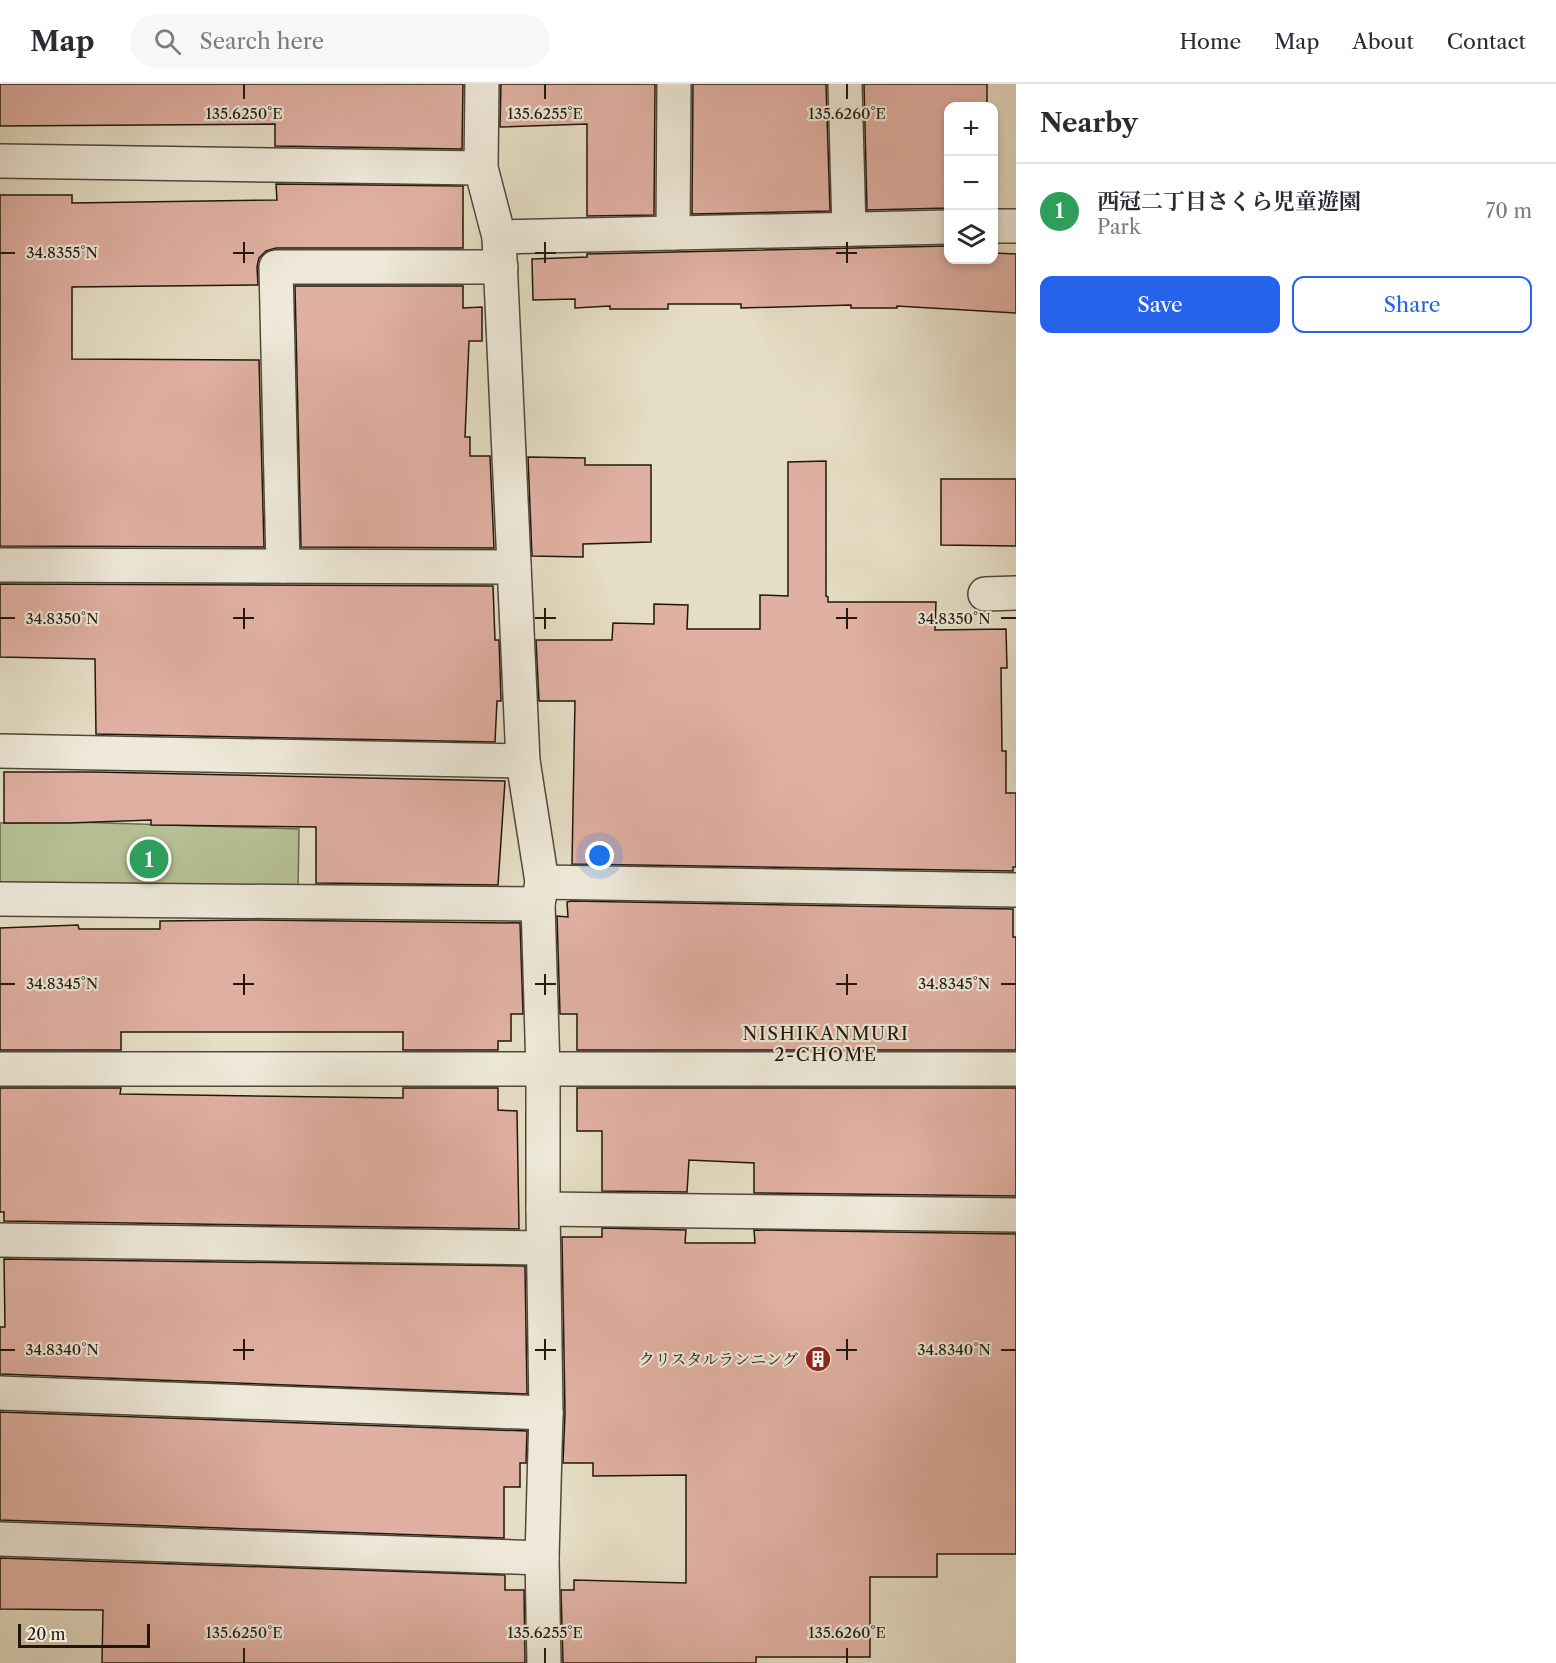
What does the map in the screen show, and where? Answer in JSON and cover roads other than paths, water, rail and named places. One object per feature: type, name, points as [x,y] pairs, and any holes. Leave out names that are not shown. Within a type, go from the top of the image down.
[{"type":"street","points":[[482,84],[481,168],[500,252],[523,761],[540,893],[546,1413],[542,1558],[544,1663]]},
{"type":"street","points":[[673,233],[674,84]]},
{"type":"street","points":[[845,84],[849,229]]},
{"type":"street","points":[[0,161],[481,168]]},
{"type":"street","points":[[998,226],[1016,226]]},
{"type":"street","points":[[284,566],[276,267],[500,252],[673,233],[944,227]]},
{"type":"street","points":[[0,565],[514,567]]},
{"type":"street","points":[[0,751],[523,761]]},
{"type":"street","points":[[0,899],[1016,890]]},
{"type":"street","points":[[0,1069],[1016,1069]]},
{"type":"street","points":[[543,1209],[1016,1215]]},
{"type":"street","points":[[0,1240],[543,1248]]},
{"type":"street","points":[[0,1393],[546,1413]]},
{"type":"street","points":[[0,1539],[542,1558]]},
{"type":"place","name":"西冠二丁目さくら児童遊園","points":[[149,859]]},
{"type":"place","name":"クリスタルランニング","points":[[818,1359]]},
{"type":"district","name":"NISHIKANMURI 2-CHOME","points":[[826,1044]]}]
